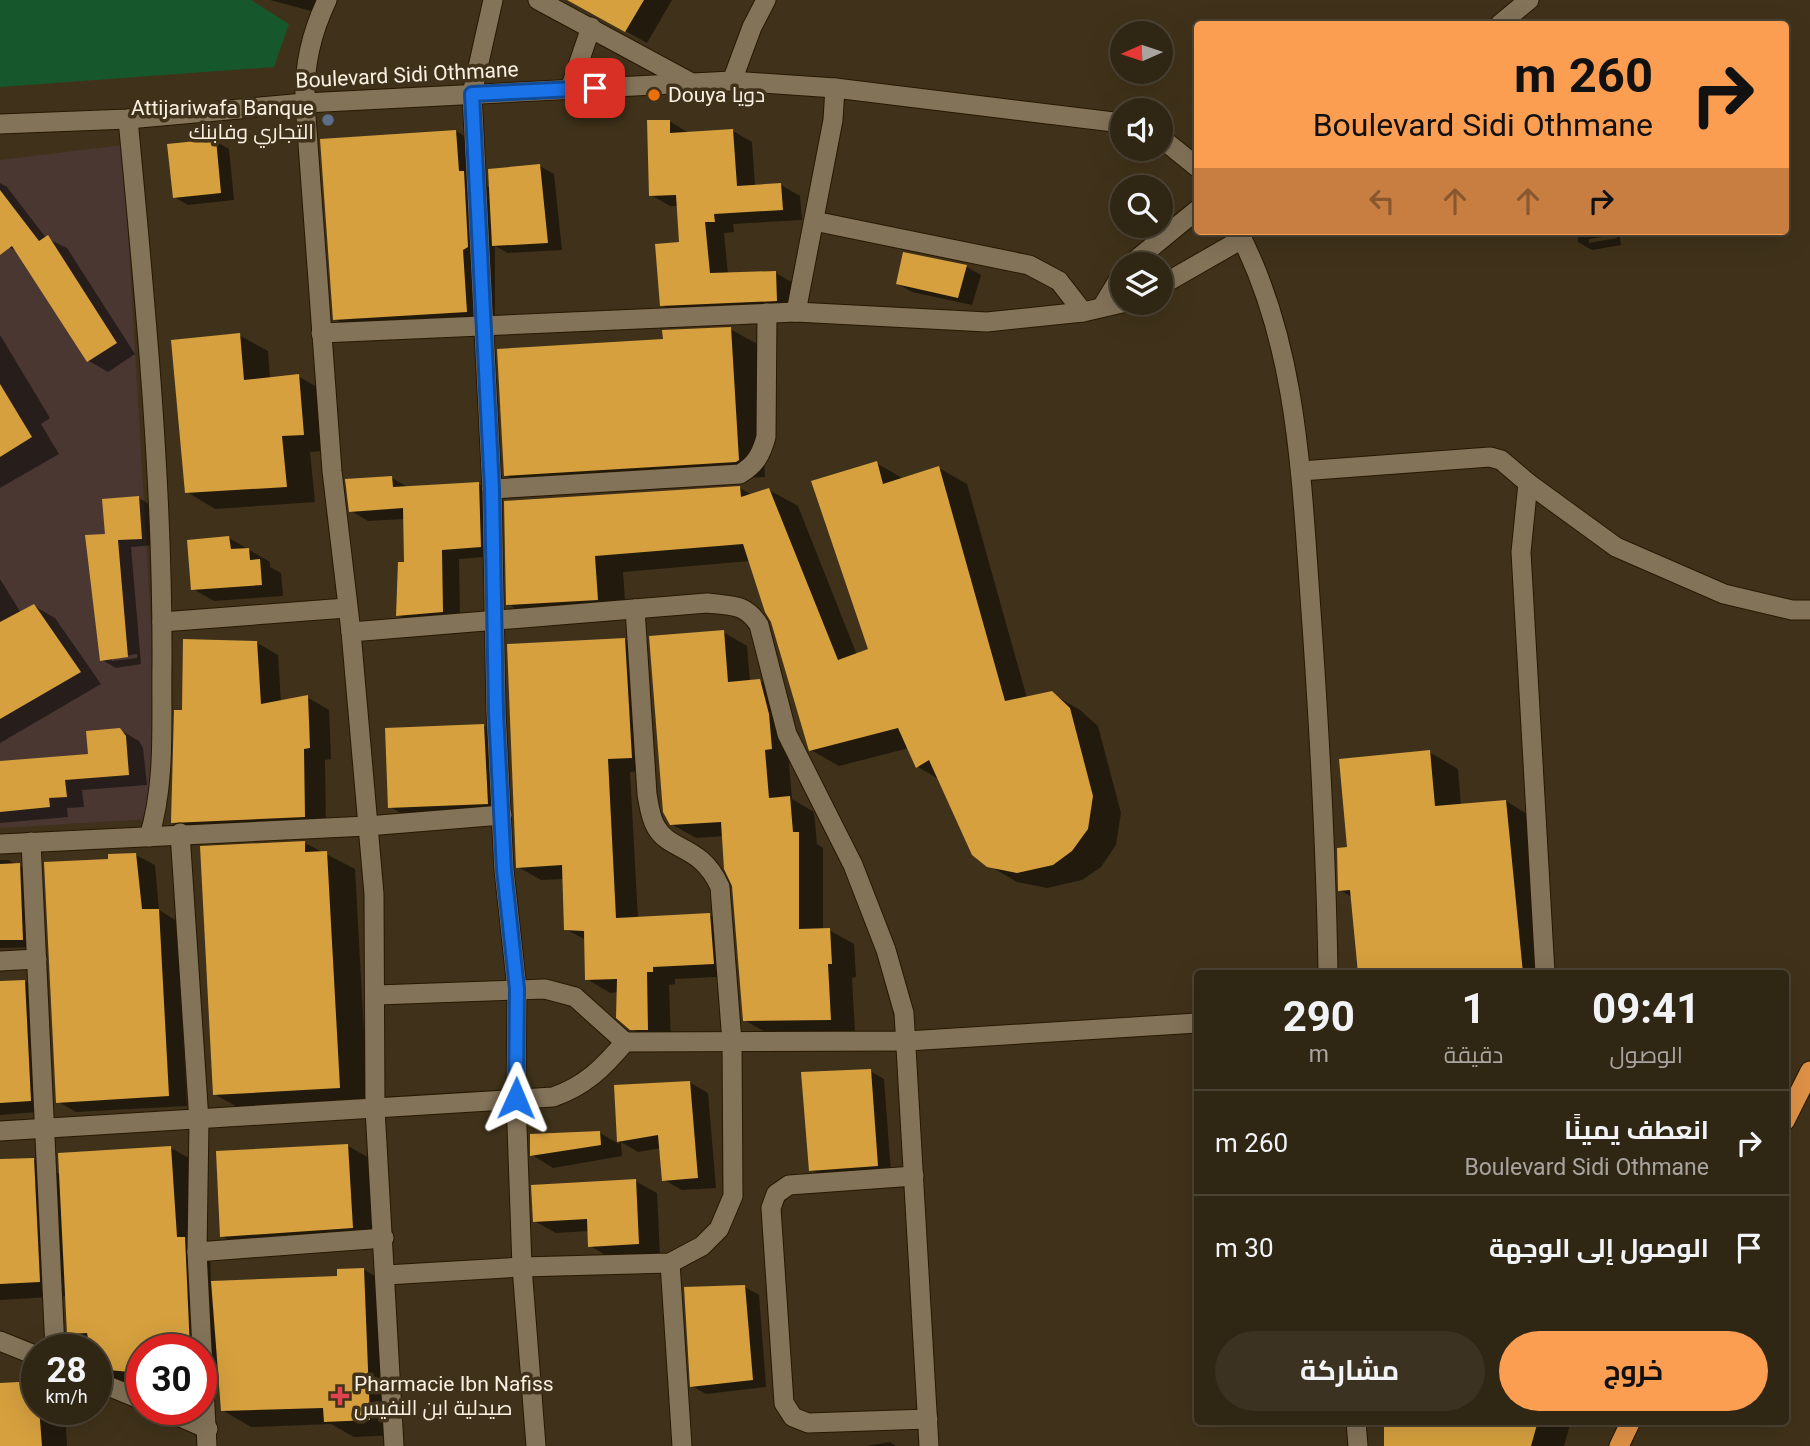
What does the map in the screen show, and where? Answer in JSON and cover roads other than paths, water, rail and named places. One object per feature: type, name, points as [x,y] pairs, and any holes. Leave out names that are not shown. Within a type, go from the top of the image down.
[{"type":"highway","points":[[1789,1113],[1810,1071]]},
{"type":"highway","points":[[1619,1446],[1630,1425]]},
{"type":"street","points":[[327,0],[315,25],[304,69],[305,103],[321,333],[374,894],[377,995],[375,1109],[394,1446]]},
{"type":"street","points":[[493,0],[472,94],[492,489],[493,621],[502,816],[517,989],[516,1098],[522,1266],[536,1446]]},
{"type":"street","points":[[732,80],[752,27],[766,0]]},
{"type":"street","points":[[1504,21],[1529,0]]},
{"type":"street","points":[[541,1],[691,83]]},
{"type":"street","points":[[570,89],[591,27]]},
{"type":"street","name":"Boulevard Sidi Othmane","points":[[0,124],[128,119],[305,103],[732,80],[835,88],[1110,122]]},
{"type":"street","points":[[796,312],[833,120],[835,88]]},
{"type":"street","points":[[128,119],[150,353],[162,622],[159,807],[149,837]]},
{"type":"street","points":[[1173,148],[1194,165]]},
{"type":"street","points":[[1146,252],[1194,212]]},
{"type":"street","points":[[814,221],[988,254],[1029,265],[1059,281],[1083,312]]},
{"type":"street","points":[[1173,278],[1240,235],[1267,301],[1281,352],[1301,471],[1318,717],[1328,970]]},
{"type":"street","points":[[1102,307],[1110,294]]},
{"type":"street","points":[[321,333],[796,312],[987,322],[1083,312],[1110,305]]},
{"type":"street","points":[[492,489],[740,474],[753,466],[760,456],[766,438],[767,313]]},
{"type":"street","points":[[1301,471],[1490,457],[1501,460],[1616,548],[1724,594],[1792,610],[1810,610]]},
{"type":"street","points":[[1528,483],[1521,552],[1545,970]]},
{"type":"street","points":[[351,632],[717,604],[748,609],[759,625],[787,734],[853,865],[886,950],[904,1013],[908,1041],[929,1446]]},
{"type":"street","points":[[162,622],[346,608]]},
{"type":"street","points":[[386,1275],[522,1266],[670,1263],[702,1246],[719,1229],[733,1196],[733,1042],[720,887],[712,870],[700,856],[664,838],[651,815],[647,794],[635,609]]},
{"type":"street","points":[[0,844],[149,837],[180,833],[367,826],[502,816]]},
{"type":"street","points":[[180,833],[187,897],[199,1121],[197,1252],[208,1437]]},
{"type":"street","points":[[31,842],[54,1334]]},
{"type":"street","points":[[0,961],[37,959]]},
{"type":"street","points":[[377,995],[545,989],[575,997],[625,1042],[908,1041],[1194,1023]]},
{"type":"street","points":[[0,1131],[199,1121],[553,1097],[578,1088],[603,1069],[625,1042]]},
{"type":"street","points":[[914,1176],[789,1185],[776,1194],[771,1208],[784,1403],[793,1417],[808,1423],[928,1419]]},
{"type":"street","points":[[197,1252],[384,1238]]},
{"type":"street","points":[[670,1263],[682,1446]]},
{"type":"street","points":[[0,1341],[21,1350]]},
{"type":"street","points":[[188,1425],[208,1437]]},
{"type":"street","points":[[1356,1425],[1358,1446]]},
{"type":"place","name":"Douya دويا","points":[[654,95]]},
{"type":"place","name":"Attijariwafa Banque التجاري وفابنك","points":[[328,120]]},
{"type":"place","name":"Pharmacie Ibn Nafiss صيدلية ابن النفيس","points":[[340,1396]]}]
